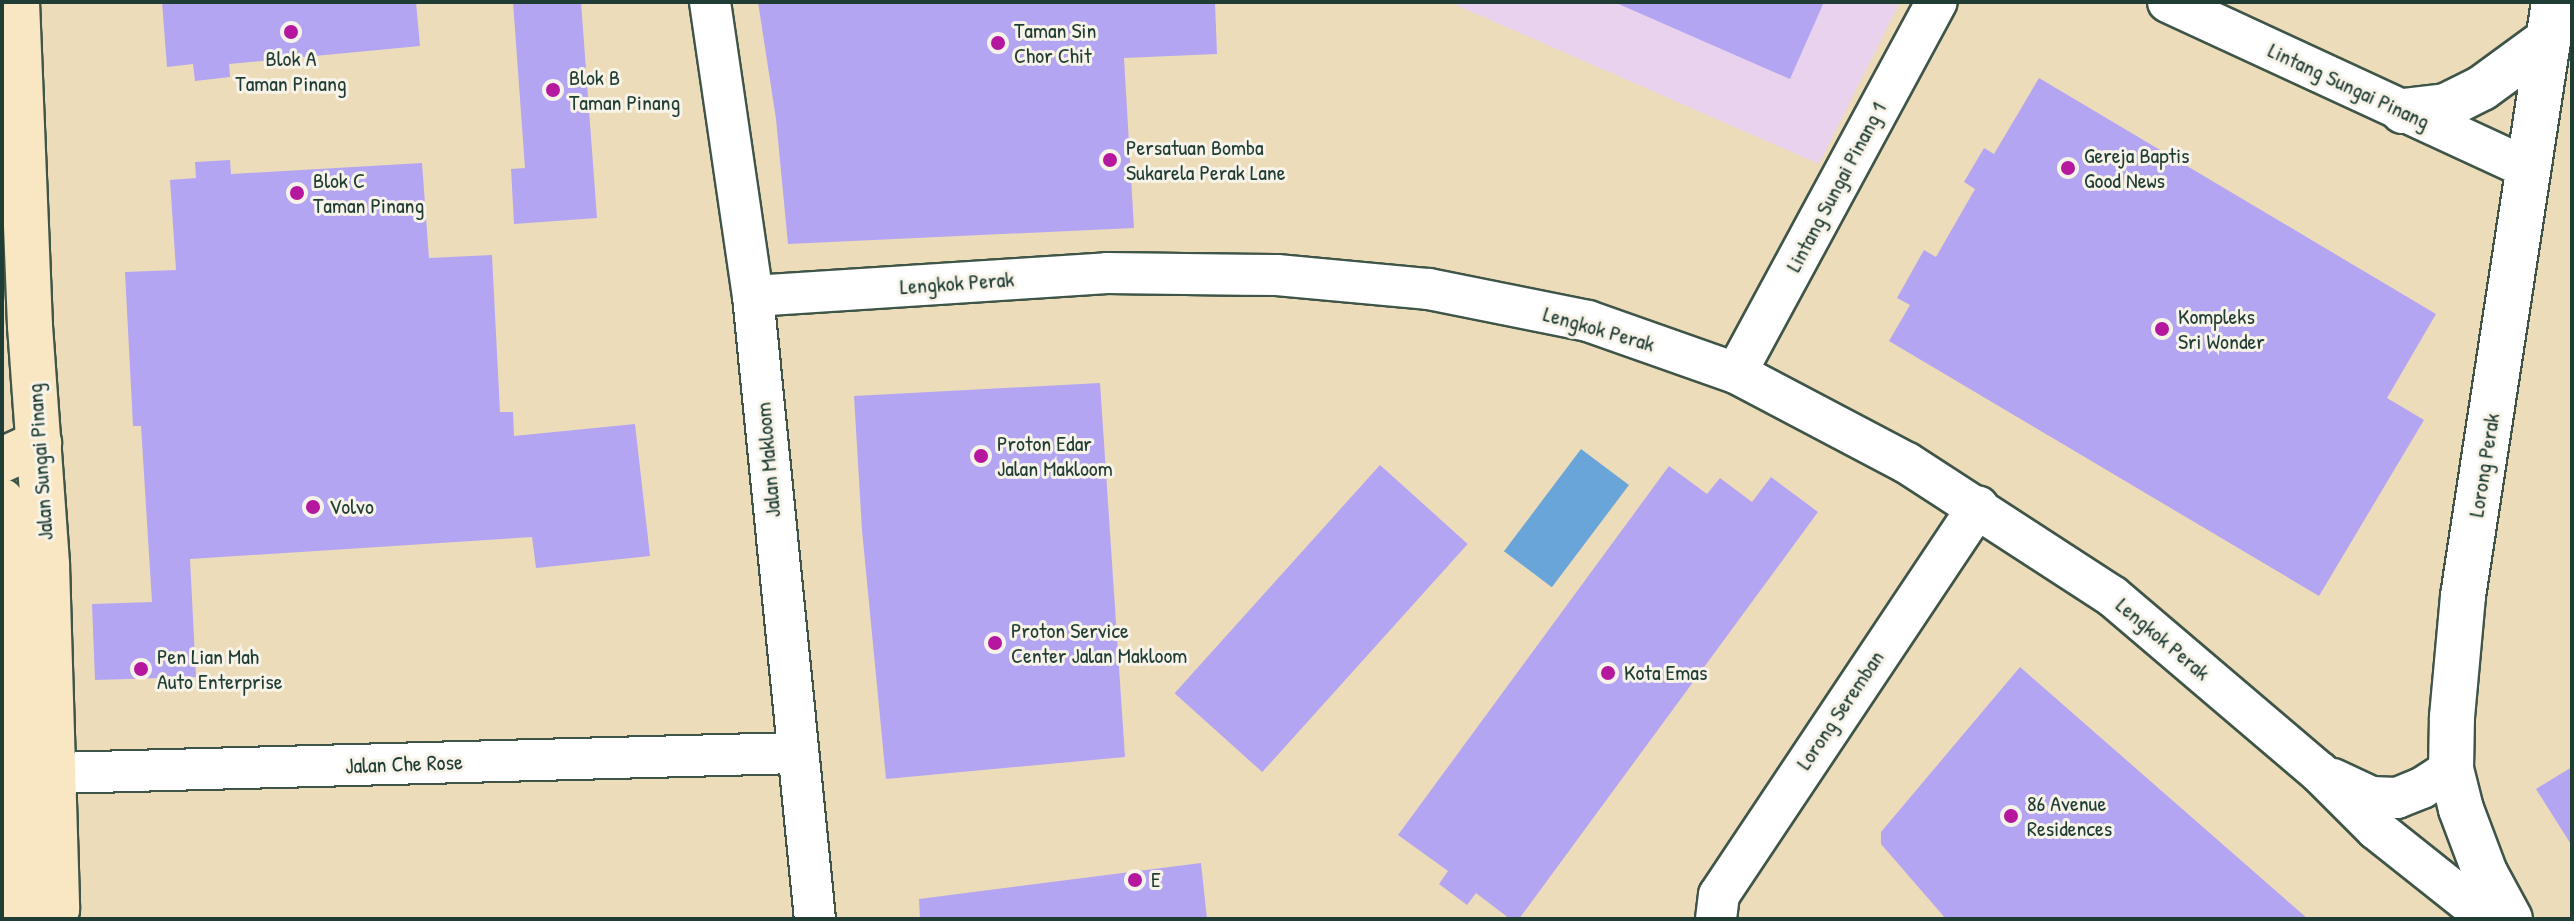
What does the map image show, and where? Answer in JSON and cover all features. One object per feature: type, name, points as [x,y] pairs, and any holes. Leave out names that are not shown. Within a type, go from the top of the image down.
[{"type":"main road","name":"Jalan Sungai Pinang","points":[[17,2],[27,254],[14,445],[47,565],[19,901],[32,919]]},
{"type":"main road","name":"Jalan Sungai Pinang","points":[[2,501],[31,774],[57,909],[50,919]]},
{"type":"street","name":"Jalan Makloom","points":[[710,2],[753,296],[796,753],[815,919]]},
{"type":"street","name":"Lintang Sungai Pinang 1","points":[[1736,373],[1937,2]]},
{"type":"street","name":"Lintang Sungai Pinang","points":[[2168,2],[2530,169]]},
{"type":"street","points":[[2403,111],[2446,106],[2482,88],[2551,21]]},
{"type":"street","name":"Lorong Perak","points":[[2510,919],[2485,873],[2461,809],[2451,769],[2455,660],[2551,21]]},
{"type":"street","name":"Lengkok Perak","points":[[753,296],[1107,273],[1277,275],[1429,289],[1588,321],[1736,373],[1907,463],[2112,596],[2319,772],[2376,829],[2489,919]]},
{"type":"street","name":"Lorong Seremban","points":[[1716,919],[1719,895],[1727,882],[1978,507]]},
{"type":"street","name":"Jalan Che Rose","points":[[31,774],[796,753]]},
{"type":"street","name":"Lengkok Perak","points":[[2319,772],[2371,797],[2397,798],[2422,788],[2451,769]]},
{"type":"shaded area","points":[[1449,2],[1900,2],[1819,164]]},
{"type":"water","points":[[1581,449],[1629,485],[1552,587],[1504,551]]},
{"type":"building","name":"Blok A Taman Pinang","points":[[162,2],[416,2],[420,46],[229,64],[230,77],[195,81],[193,64],[167,67]]},
{"type":"building","name":"Blok B Taman Pinang","points":[[513,2],[581,2],[597,218],[514,224],[511,169],[525,168]]},
{"type":"building","points":[[758,2],[1215,2],[1217,54],[1124,58],[1134,228],[788,244],[776,119]]},
{"type":"building","points":[[1614,2],[1824,2],[1790,79]]},
{"type":"building","name":"Kompleks Sri Wonder","points":[[2039,78],[2436,314],[2387,398],[2424,420],[2319,596],[1889,341],[1910,305],[1897,298],[1924,250],[1936,257],[1975,189],[1964,182],[1984,148],[1994,154]]},
{"type":"building","points":[[230,160],[231,174],[422,163],[429,258],[492,255],[500,412],[513,412],[514,436],[635,424],[650,556],[536,568],[532,537],[190,559],[196,677],[95,680],[92,604],[152,602],[141,426],[133,426],[125,272],[176,270],[170,180],[196,178],[195,162]]},
{"type":"building","name":"Proton Service Center Jalan Makloom","points":[[1100,383],[1125,757],[886,779],[862,530],[854,396]]},
{"type":"building","points":[[1380,465],[1468,544],[1262,772],[1175,693]]},
{"type":"building","name":"Kota Emas","points":[[1669,466],[1707,494],[1720,478],[1752,502],[1771,477],[1818,512],[1519,919],[1510,919],[1476,893],[1467,905],[1439,884],[1448,871],[1398,835]]},
{"type":"building","points":[[2020,667],[2308,919],[1946,919],[1881,844],[1881,832]]},
{"type":"building","points":[[2572,767],[2572,846],[2536,789]]},
{"type":"building","name":"E","points":[[1201,863],[1207,919],[920,919],[919,899]]},
{"type":"place","name":"Blok A Taman Pinang","points":[[291,32]]},
{"type":"place","name":"Taman Sin Chor Chit","points":[[998,43]]},
{"type":"place","name":"Blok B Taman Pinang","points":[[553,90]]},
{"type":"place","name":"Persatuan Bomba Sukarela Perak Lane","points":[[1110,160]]},
{"type":"place","name":"Gereja Baptis Good News","points":[[2068,168]]},
{"type":"place","name":"Blok C Taman Pinang","points":[[297,193]]},
{"type":"place","name":"Kompleks Sri Wonder","points":[[2162,329]]},
{"type":"place","name":"Proton Edar Jalan Makloom","points":[[981,456]]},
{"type":"place","name":"Volvo","points":[[313,507]]},
{"type":"place","name":"Proton Service Center Jalan Makloom","points":[[995,643]]},
{"type":"place","name":"Pen Lian Mah Auto Enterprise","points":[[141,669]]},
{"type":"place","name":"Kota Emas","points":[[1608,673]]},
{"type":"place","name":"86 Avenue Residences","points":[[2011,816]]},
{"type":"place","name":"E","points":[[1135,880]]}]
